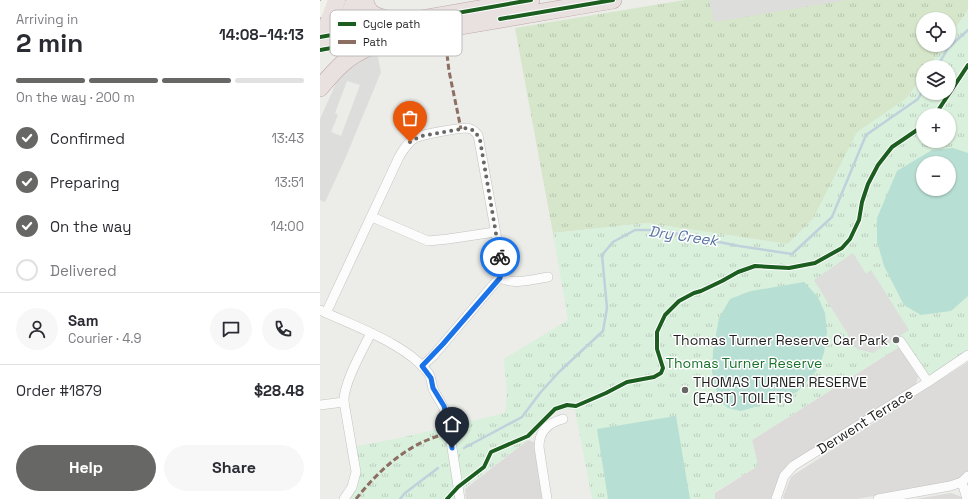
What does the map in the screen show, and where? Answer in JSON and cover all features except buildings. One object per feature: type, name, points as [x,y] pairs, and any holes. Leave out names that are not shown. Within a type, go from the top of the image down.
[{"type":"highway","points":[[333,10],[337,0]]},
{"type":"highway","points":[[351,10],[355,0]]},
{"type":"highway","points":[[364,0],[367,10]]},
{"type":"highway","points":[[462,18],[528,5],[613,0]]},
{"type":"highway","points":[[321,42],[330,18]]},
{"type":"highway","points":[[320,88],[333,56]]},
{"type":"highway","points":[[320,88],[342,62],[351,56]]},
{"type":"main road","points":[[320,11],[330,0]]},
{"type":"street","points":[[422,366],[500,278],[502,273],[480,140],[475,131],[469,129],[426,135],[418,137],[410,142],[396,163],[372,216],[323,312],[371,333],[403,350],[422,366],[431,378],[433,388],[444,406],[448,421],[459,495]]},
{"type":"street","points":[[372,216],[428,241],[495,232]]},
{"type":"street","points":[[500,278],[506,281],[514,281],[548,277]]},
{"type":"street","points":[[344,499],[352,487],[356,472],[344,402],[344,393],[371,333]]},
{"type":"street","points":[[900,341],[928,382]]},
{"type":"street","name":"Derwent Terrace","points":[[776,499],[784,476],[793,466],[928,382],[968,354]]},
{"type":"street","points":[[320,405],[344,402]]},
{"type":"street","points":[[547,499],[539,441],[546,427],[563,419]]},
{"type":"street","points":[[878,499],[946,488],[965,479],[967,499]]},
{"type":"shaded area","points":[[709,0],[847,0],[714,22]]},
{"type":"shaded area","points":[[378,56],[381,72],[345,159],[325,202],[320,200],[320,119],[337,81],[349,67],[364,57]],"holes":[[[347,81],[360,85],[341,136],[331,132],[338,115],[335,113]]]},
{"type":"shaded area","points":[[853,253],[866,274],[871,270],[909,330],[873,353],[857,349],[814,280]]},
{"type":"shaded area","points":[[899,347],[918,377],[916,384],[789,465],[773,499],[715,499],[715,493],[758,466],[752,440]]},
{"type":"shaded area","points":[[968,362],[968,472],[963,477],[941,484],[857,499],[784,499],[783,497],[791,477],[795,474]]},
{"type":"shaded area","points":[[528,440],[536,443],[545,499],[466,499],[465,489]]},
{"type":"shaded area","points":[[951,493],[962,497],[962,499],[915,499]]},
{"type":"green space","points":[[685,0],[968,0],[968,10],[956,27],[956,12],[916,12],[916,52],[939,52],[933,60],[916,60],[916,85],[907,98],[857,133],[813,219],[788,244],[647,223],[553,233],[515,28]]},
{"type":"green space","name":"Thomas Turner Reserve","points":[[968,10],[968,355],[928,382],[899,347],[752,440],[758,466],[715,492],[715,499],[592,499],[575,410],[555,409],[528,440],[459,492],[460,499],[344,499],[352,487],[352,447],[400,438],[505,413],[507,393],[504,359],[568,320],[553,233],[647,223],[788,244],[813,219],[857,132],[907,98],[916,85],[916,100],[956,100],[956,60],[933,60],[939,52],[956,52],[956,27]]},
{"type":"green space","points":[[953,148],[968,153],[968,296],[951,311],[921,315],[904,305],[884,266],[877,241],[877,218],[897,171],[916,160],[916,196],[956,196],[956,156],[922,156],[932,150]]},
{"type":"green space","name":"Thomas Turner Reserve","points":[[804,282],[818,297],[825,313],[827,332],[824,353],[818,369],[797,392],[778,400],[741,411],[728,408],[719,400],[712,372],[713,351],[719,318],[730,299],[751,291]]},
{"type":"green space","points":[[676,416],[690,499],[608,499],[597,429]]},
{"type":"waterway","name":"Dry Creek","points":[[941,60],[948,48],[968,30]]},
{"type":"waterway","name":"Dry Creek","points":[[464,448],[522,417],[540,393],[559,372],[603,331],[607,308],[602,255],[613,242],[635,230],[658,230],[739,246],[792,254],[832,217],[866,135],[917,100]]},
{"type":"waterway","name":"Dry Creek","points":[[400,499],[405,493],[438,468]]},
{"type":"marked path","points":[[447,56],[461,129]]},
{"type":"marked path","points":[[356,499],[375,477],[409,449],[422,442],[450,433]]},
{"type":"cycle path","points":[[462,12],[531,0]]},
{"type":"cycle path","points":[[500,19],[613,0]]},
{"type":"cycle path","points":[[320,37],[330,35]]},
{"type":"cycle path","points":[[320,50],[330,48]]},
{"type":"cycle path","points":[[940,108],[968,65]]},
{"type":"cycle path","points":[[447,499],[458,487],[484,467],[491,452],[528,436],[555,409],[567,405],[576,406],[627,382],[654,377],[661,373],[663,368],[657,349],[657,332],[665,315],[679,301],[738,272],[755,266],[789,268],[815,263],[842,248],[850,239],[859,220],[862,202],[868,184],[878,165],[892,147],[916,131]]},
{"type":"way so far","points":[[410,142],[421,136],[461,129],[467,128],[475,131],[480,140],[500,257]]},
{"type":"place","name":"Thomas Turner Reserve Car Park","points":[[896,340]]},
{"type":"place","name":"THOMAS TURNER RESERVE (EAST) TOILETS","points":[[685,390]]},
{"type":"route","points":[[452,448],[444,406],[433,388],[431,378],[422,366],[433,356],[500,278],[502,275],[502,267],[500,257]]}]
